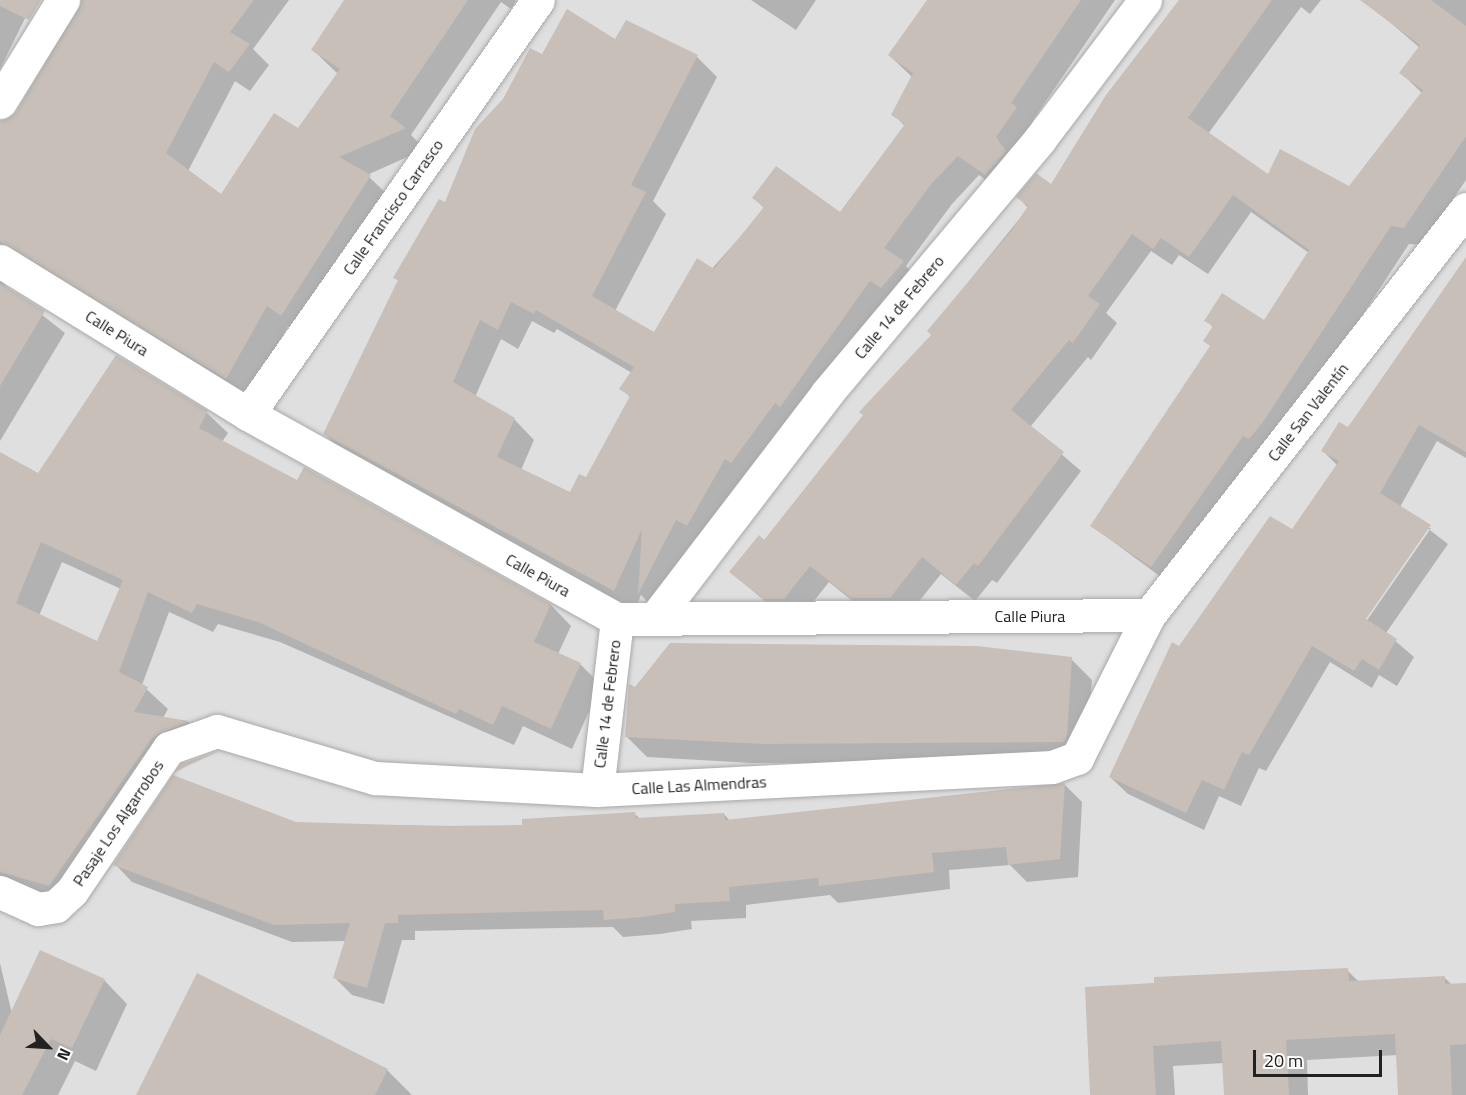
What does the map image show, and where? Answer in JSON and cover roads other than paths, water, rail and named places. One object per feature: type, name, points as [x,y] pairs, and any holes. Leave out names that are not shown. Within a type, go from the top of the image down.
[{"type":"street","points":[[0,102],[63,0]]},
{"type":"street","name":"Calle Francisco Carrasco","points":[[248,414],[538,0]]},
{"type":"street","name":"Calle 14 de Febrero","points":[[656,617],[827,393],[1040,139],[1145,0]]},
{"type":"street","name":"Calle San Valentín","points":[[1149,615],[1466,209]]},
{"type":"street","name":"Calle Piura","points":[[0,261],[248,414],[617,619],[1149,615]]},
{"type":"street","name":"Calle Las Almendras","points":[[169,748],[217,731],[375,778],[597,790],[1052,767],[1077,758],[1149,615]]},
{"type":"street","name":"Calle 14 de Febrero","points":[[597,790],[617,619]]},
{"type":"street","name":"Pasaje Los Algarrobos","points":[[0,892],[38,909],[56,906],[72,891],[169,748]]}]
